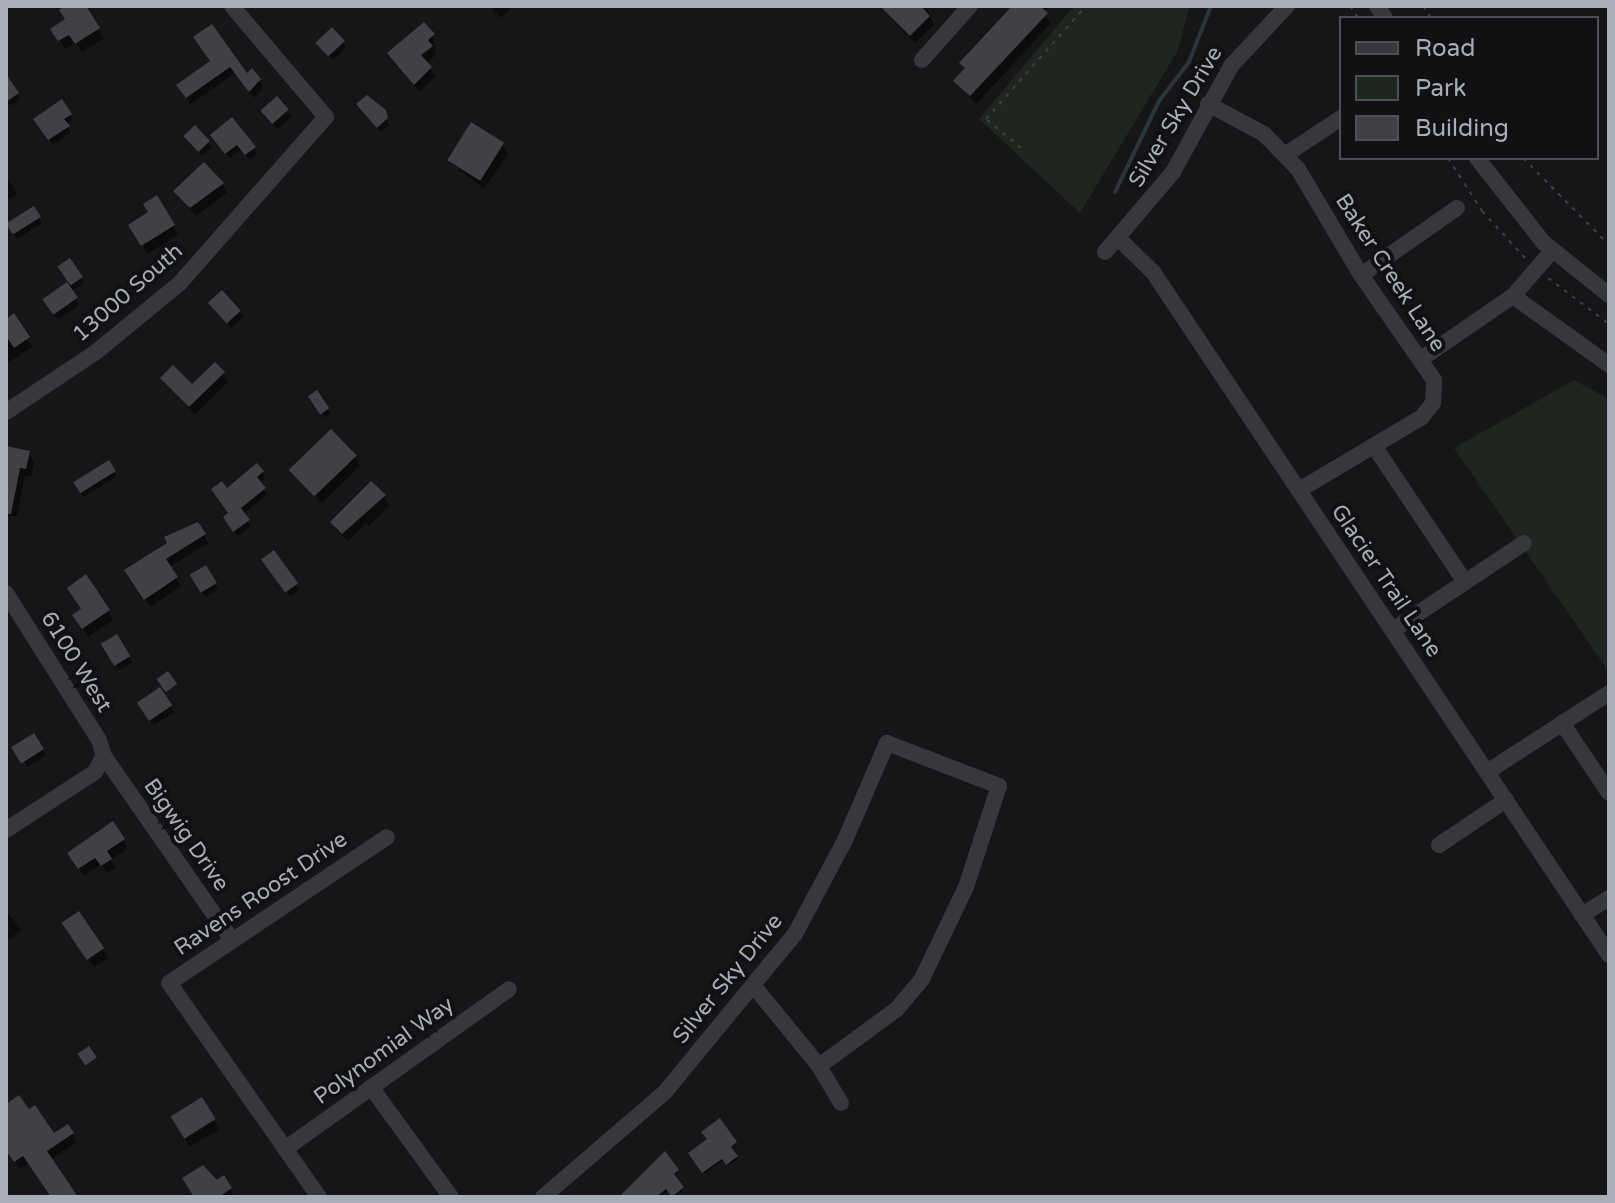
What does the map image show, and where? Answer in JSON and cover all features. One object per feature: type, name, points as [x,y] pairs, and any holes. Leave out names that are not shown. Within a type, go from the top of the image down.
[{"type":"street","name":"13000 South","points":[[6,412],[96,352],[180,283],[326,117],[232,6]]},
{"type":"street","points":[[922,60],[970,6]]},
{"type":"street","name":"Silver Sky Drive","points":[[1105,252],[1173,172],[1208,104],[1245,48],[1287,6]]},
{"type":"street","name":"Baker Creek Lane","points":[[1208,104],[1264,134],[1285,155],[1361,275],[1434,380],[1433,403],[1422,417],[1299,490]]},
{"type":"street","points":[[1285,155],[1339,119]]},
{"type":"street","points":[[1478,160],[1507,202],[1552,251],[1609,295]]},
{"type":"street","points":[[1361,275],[1457,208]]},
{"type":"street","name":"Glacier Trail Lane","points":[[1118,238],[1149,266],[1609,955]]},
{"type":"street","points":[[1421,359],[1513,296],[1552,251]]},
{"type":"street","points":[[1513,296],[1609,365]]},
{"type":"street","points":[[1374,446],[1465,582]]},
{"type":"street","points":[[1393,630],[1524,543]]},
{"type":"street","name":"6100 West","points":[[6,593],[99,740],[104,756]]},
{"type":"street","points":[[1487,772],[1609,693]]},
{"type":"street","points":[[1562,723],[1609,793]]},
{"type":"street","name":"Silver Sky Drive","points":[[543,1197],[665,1092],[795,934],[845,840],[887,743],[999,786],[966,887],[922,979],[897,1009],[819,1066]]},
{"type":"street","points":[[6,830],[95,772],[104,756]]},
{"type":"street","name":"Bigwig Drive","points":[[104,756],[232,940]]},
{"type":"street","points":[[1439,845],[1506,800]]},
{"type":"street","name":"Ravens Roost Drive","points":[[285,1149],[169,983],[387,837]]},
{"type":"street","points":[[1582,915],[1609,898]]},
{"type":"street","points":[[753,985],[819,1066],[841,1103]]},
{"type":"street","name":"Polynomial Way","points":[[285,1149],[509,989]]},
{"type":"street","points":[[371,1087],[451,1197]]},
{"type":"street","points":[[285,1149],[319,1197]]},
{"type":"path","points":[[1021,148],[986,119],[1086,6]]},
{"type":"path","points":[[1449,160],[1482,211],[1537,269],[1609,324]]},
{"type":"path","points":[[1525,160],[1609,245]]},
{"type":"green space","points":[[1074,6],[1190,6],[1177,52],[1080,213],[979,119]]},
{"type":"green space","points":[[1574,380],[1609,399],[1609,672],[1454,448]]},
{"type":"building","points":[[65,6],[86,6],[100,28],[75,44],[69,35],[58,41],[50,29],[65,19],[59,10]]},
{"type":"building","points":[[880,6],[921,6],[930,16],[910,36]]},
{"type":"building","points":[[1012,6],[1040,6],[1048,13],[970,96],[953,81],[965,68],[959,63]]},
{"type":"building","points":[[424,22],[435,34],[428,40],[433,46],[421,55],[432,67],[414,85],[387,53]]},
{"type":"building","points":[[212,24],[247,73],[252,68],[261,79],[249,92],[230,67],[186,98],[176,85],[210,61],[193,37]]},
{"type":"building","points":[[332,27],[345,41],[328,57],[315,43]]},
{"type":"building","points":[[6,74],[19,93],[6,102]]},
{"type":"building","points":[[367,95],[386,110],[388,118],[377,128],[356,104]]},
{"type":"building","points":[[277,96],[289,110],[272,124],[260,110]]},
{"type":"building","points":[[62,99],[72,114],[64,119],[70,126],[48,140],[33,119]]},
{"type":"building","points":[[232,117],[256,147],[245,155],[237,145],[225,154],[210,135]]},
{"type":"building","points":[[471,122],[504,143],[480,181],[447,160]]},
{"type":"building","points":[[195,125],[210,141],[198,152],[183,136]]},
{"type":"building","points":[[204,162],[224,183],[190,208],[173,191]]},
{"type":"building","points":[[157,195],[175,225],[141,246],[128,225],[148,212],[143,204]]},
{"type":"building","points":[[34,206],[41,217],[13,235],[6,223]]},
{"type":"building","points":[[70,258],[83,277],[70,285],[58,266]]},
{"type":"building","points":[[67,282],[78,298],[53,315],[42,299]]},
{"type":"building","points":[[222,290],[241,311],[227,324],[208,303]]},
{"type":"building","points":[[14,313],[30,337],[14,348],[6,336],[6,319]]},
{"type":"building","points":[[215,362],[225,372],[189,407],[160,378],[173,365],[192,384]]},
{"type":"building","points":[[317,390],[329,408],[320,414],[308,396]]},
{"type":"building","points":[[331,429],[357,456],[314,497],[289,470]]},
{"type":"building","points":[[6,446],[30,451],[26,469],[20,468],[11,514],[6,514]]},
{"type":"building","points":[[109,460],[116,471],[80,493],[73,482]]},
{"type":"building","points":[[257,463],[264,471],[257,477],[266,488],[241,508],[250,520],[233,532],[223,517],[228,513],[211,489],[222,481],[227,488]]},
{"type":"building","points":[[371,481],[386,495],[342,534],[330,522]]},
{"type":"building","points":[[198,522],[206,534],[166,559],[178,577],[144,600],[124,570],[167,543],[164,537]]},
{"type":"building","points":[[274,550],[298,583],[285,593],[261,559]]},
{"type":"building","points":[[206,565],[217,583],[201,593],[190,575]]},
{"type":"building","points":[[86,574],[110,610],[82,629],[72,615],[81,609],[67,588]]},
{"type":"building","points":[[117,634],[130,656],[114,666],[101,644]]},
{"type":"building","points":[[168,671],[177,684],[166,692],[157,679]]},
{"type":"building","points":[[160,687],[172,705],[149,721],[137,703]]},
{"type":"building","points":[[34,733],[44,749],[21,763],[11,747]]},
{"type":"building","points":[[113,821],[125,839],[107,851],[112,859],[101,866],[95,858],[78,869],[67,853]]},
{"type":"building","points":[[79,911],[104,948],[87,960],[62,923]]},
{"type":"building","points":[[89,1046],[97,1058],[85,1065],[77,1054]]},
{"type":"building","points":[[19,1095],[29,1109],[35,1105],[54,1133],[68,1124],[74,1133],[47,1151],[78,1197],[51,1197],[23,1156],[14,1162],[6,1150],[6,1104]]},
{"type":"building","points":[[202,1097],[216,1119],[184,1139],[171,1117]]},
{"type":"building","points":[[720,1118],[737,1142],[731,1147],[738,1156],[726,1165],[722,1159],[702,1173],[688,1153],[707,1139],[701,1132]]},
{"type":"building","points":[[665,1151],[679,1170],[674,1174],[684,1187],[672,1197],[666,1189],[656,1197],[619,1197]]},
{"type":"building","points":[[203,1165],[217,1180],[224,1175],[232,1188],[219,1197],[194,1197],[182,1178]]},
{"type":"waterway","points":[[1115,192],[1159,101],[1189,62],[1211,6]]}]
